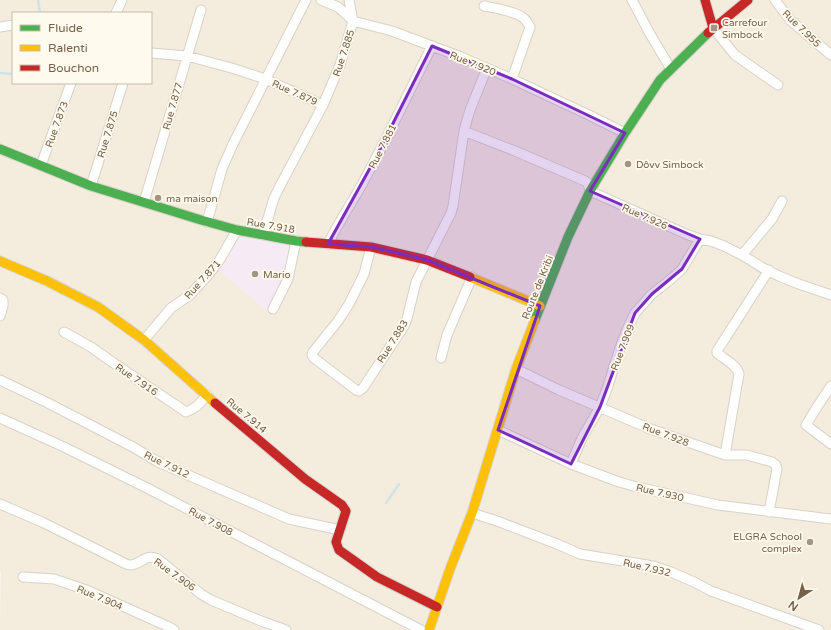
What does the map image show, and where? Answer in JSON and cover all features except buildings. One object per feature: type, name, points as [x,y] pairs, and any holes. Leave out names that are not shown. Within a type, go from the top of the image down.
[{"type":"street","points":[[116,12],[122,0]]},
{"type":"street","points":[[207,222],[222,169],[233,144],[306,0]]},
{"type":"street","name":"Rue 7.920","points":[[321,0],[338,8],[353,21],[392,31],[487,68],[625,133]]},
{"type":"street","name":"Rue 7.885","points":[[323,105],[340,65],[353,21],[349,0]]},
{"type":"street","points":[[632,0],[671,69]]},
{"type":"street","points":[[704,0],[713,28],[735,55],[778,85]]},
{"type":"street","name":"Route de Kribi","points":[[429,630],[450,569],[472,513],[516,370],[568,237],[590,191],[646,99],[660,80],[713,28],[748,0]]},
{"type":"street","name":"Rue 7.955","points":[[775,0],[790,20],[831,55]]},
{"type":"street","points":[[484,6],[523,17],[528,22],[530,27],[512,79]]},
{"type":"street","name":"Rue 7.877","points":[[144,202],[201,10]]},
{"type":"street","points":[[0,27],[12,25]]},
{"type":"street","name":"Rue 7.881","points":[[328,244],[376,160],[432,46]]},
{"type":"street","name":"Rue 7.879","points":[[152,53],[187,56],[235,69],[265,79],[323,105],[274,198],[263,235]]},
{"type":"street","name":"Rue 7.883","points":[[371,247],[364,274],[349,304],[312,355],[359,391],[363,388],[404,326],[416,282],[451,213],[464,131],[470,110],[487,68]]},
{"type":"street","name":"Rue 7.873","points":[[41,165],[71,84]]},
{"type":"street","name":"Rue 7.875","points":[[90,186],[123,84]]},
{"type":"street","name":"Rue 7.926","points":[[464,131],[586,181],[590,191],[680,231],[700,239],[711,241],[796,283],[831,295]]},
{"type":"street","name":"Rue 7.918","points":[[0,149],[90,186],[237,230],[296,241],[371,247],[427,260],[540,306]]},
{"type":"street","points":[[742,255],[772,219],[782,201]]},
{"type":"street","name":"Rue 7.871","points":[[144,340],[171,308],[190,295],[208,275],[237,230]]},
{"type":"street","name":"Rue 7.909","points":[[571,464],[582,438],[600,407],[620,348],[635,313],[652,294],[682,269],[700,239]]},
{"type":"street","points":[[273,309],[288,279],[296,241]]},
{"type":"street","name":"Rue 7.914","points":[[0,261],[47,280],[82,298],[108,314],[144,340],[305,479],[342,505],[346,511],[336,542],[339,550],[378,577],[438,607]]},
{"type":"street","points":[[725,455],[739,371],[717,353],[717,351],[769,270]]},
{"type":"street","points":[[441,358],[447,335],[472,278]]},
{"type":"street","points":[[0,298],[3,300],[3,306],[0,316]]},
{"type":"street","name":"Rue 7.916","points":[[64,332],[91,347],[186,412],[192,410],[207,394]]},
{"type":"street","name":"Rue 7.928","points":[[516,370],[648,428],[725,455],[747,455],[772,462],[776,465],[777,469],[769,512]]},
{"type":"street","name":"Rue 7.912","points":[[0,380],[133,447],[158,462],[289,519],[340,530]]},
{"type":"street","points":[[831,386],[806,425],[831,444]]},
{"type":"street","name":"Rue 7.908","points":[[0,418],[147,488],[420,630]]},
{"type":"street","name":"Rue 7.930","points":[[498,430],[571,464],[619,482],[637,487],[718,506],[831,519]]},
{"type":"street","name":"Rue 7.906","points":[[0,504],[42,522],[124,563],[131,565],[146,558],[153,557],[158,559],[201,594],[211,600],[286,630]]},
{"type":"street","name":"Rue 7.932","points":[[472,513],[497,521],[580,554],[653,566],[671,572],[711,591],[819,630]]},
{"type":"street","name":"Rue 7.904","points":[[22,577],[54,579],[89,591],[174,630]]},
{"type":"highlighted area","points":[[432,46],[512,79],[625,133],[590,191],[700,239],[682,269],[652,294],[635,313],[600,407],[571,464],[498,430],[540,306],[427,260],[371,247],[328,244],[375,159]]},
{"type":"shaded area","points":[[0,0],[831,0],[831,630],[0,630]]},
{"type":"shaded area","name":"Mario","points":[[240,234],[291,244],[287,278],[269,312],[217,269],[230,252]]},
{"type":"waterway","points":[[38,0],[40,12]]},
{"type":"waterway","points":[[0,73],[12,74]]},
{"type":"waterway","points":[[386,503],[399,484]]},
{"type":"traffic: fast","points":[[535,320],[568,237],[590,191],[625,133],[660,80],[708,33]]},
{"type":"traffic: fast","points":[[0,149],[91,186],[201,220],[237,230],[306,242]]},
{"type":"traffic: slow","points":[[0,261],[47,281],[98,307],[144,340],[215,403]]},
{"type":"traffic: slow","points":[[470,277],[540,306]]},
{"type":"traffic: slow","points":[[429,630],[450,569],[472,513],[516,369],[535,320]]},
{"type":"traffic: jam","points":[[705,0],[713,28]]},
{"type":"traffic: jam","points":[[708,33],[748,0]]},
{"type":"traffic: jam","points":[[306,242],[371,247],[427,260],[470,277]]},
{"type":"traffic: jam","points":[[215,403],[305,479],[342,505],[346,511],[336,542],[339,550],[377,577],[437,607]]},
{"type":"place","name":"Carrefour Simbock","points":[[714,28]]},
{"type":"place","name":"Dôvv Simbock","points":[[628,164]]},
{"type":"place","name":"ma maison","points":[[158,198]]},
{"type":"place","name":"Mario","points":[[255,274]]},
{"type":"place","name":"ELGRA School complex","points":[[810,542]]}]
